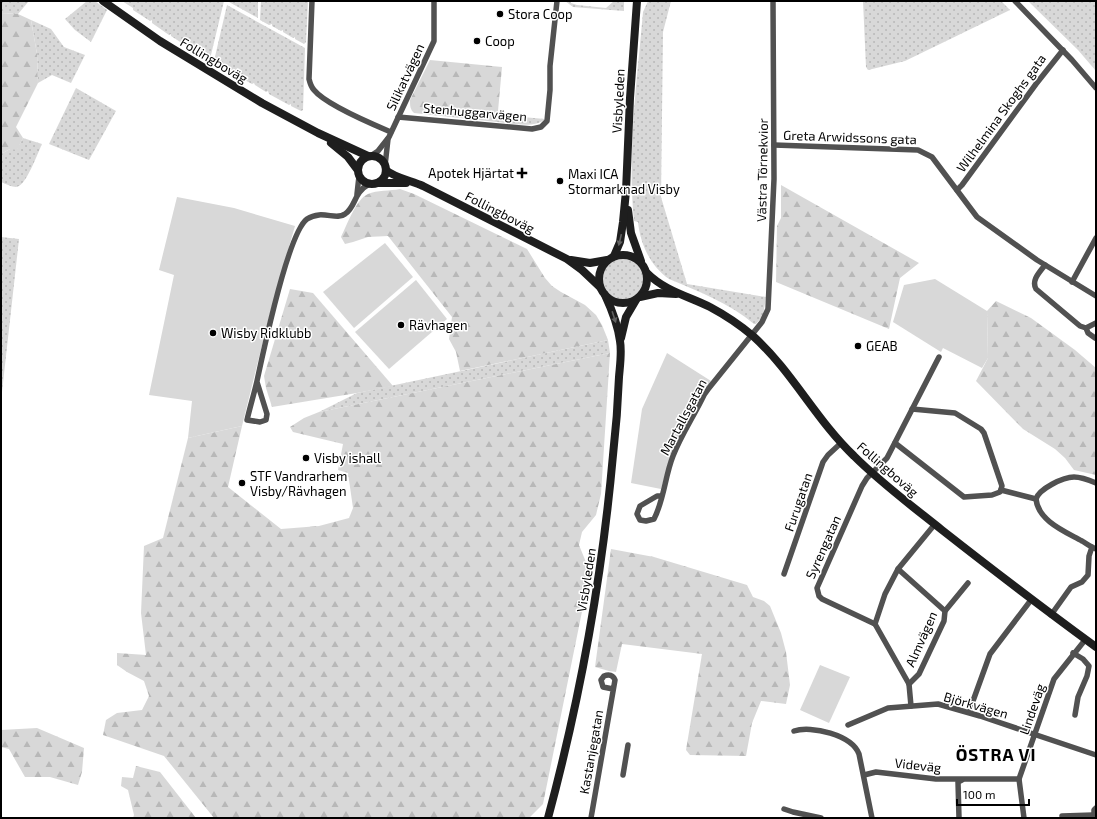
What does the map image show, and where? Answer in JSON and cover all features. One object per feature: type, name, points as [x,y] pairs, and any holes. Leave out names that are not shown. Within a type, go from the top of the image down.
[{"type":"main road","name":"Follingboväg","points":[[103,1],[160,42],[262,103],[318,133],[370,156]]},
{"type":"main road","name":"Visbyleden","points":[[611,258],[620,242],[622,233],[626,191],[628,120],[636,1]]},
{"type":"main road","name":"Follingboväg","points":[[318,133],[348,157],[358,172]]},
{"type":"main road","points":[[370,156],[381,159],[386,168],[383,178],[378,182],[369,184],[364,181],[358,172],[361,160],[370,156]]},
{"type":"main road","name":"Follingboväg","points":[[386,168],[393,175],[423,186],[567,259],[582,270],[600,287]]},
{"type":"main road","name":"Follingboväg","points":[[378,182],[403,182],[423,186]]},
{"type":"main road","name":"Visbyleden","points":[[626,191],[631,233],[641,261]]},
{"type":"main road","points":[[620,254],[628,254],[641,261],[647,272],[647,284],[638,298],[627,303],[620,303],[613,301],[605,295],[600,287],[599,274],[601,268],[611,258],[620,254]]},
{"type":"main road","name":"Follingboväg","points":[[567,259],[583,263],[595,263],[611,258]]},
{"type":"main road","name":"Follingboväg","points":[[647,272],[661,285],[715,310],[752,335],[778,362],[841,443],[872,474],[1031,600],[1096,647]]},
{"type":"main road","name":"Follingboväg","points":[[638,298],[658,293],[680,295]]},
{"type":"main road","name":"Visbyleden","points":[[605,295],[614,316],[620,341]]},
{"type":"main road","name":"Visbyleden","points":[[548,818],[562,767],[574,714],[598,589],[609,506],[617,420],[620,341],[626,317],[638,298]]},
{"type":"street","points":[[312,1],[309,79],[311,86],[327,101],[390,134]]},
{"type":"street","name":"Silikatvägen","points":[[390,134],[434,40],[434,1]]},
{"type":"street","name":"Stenhuggarvägen","points":[[398,117],[532,129],[541,127],[546,121],[550,90],[550,66],[557,1]]},
{"type":"street","name":"Västra Törnekvior","points":[[752,335],[764,320],[768,305],[774,145],[773,1]]},
{"type":"street","points":[[1015,1],[1063,50],[1096,88]]},
{"type":"street","name":"Wilhelmina Skoghs gata","points":[[957,190],[1063,50]]},
{"type":"street","points":[[370,156],[378,151],[390,134]]},
{"type":"street","points":[[386,168],[390,134]]},
{"type":"street","name":"Greta Arwidssons gata","points":[[774,145],[918,150],[932,157],[977,217],[1045,265],[1096,296]]},
{"type":"street","points":[[356,196],[358,172]]},
{"type":"street","points":[[257,382],[267,414],[266,420],[260,422],[247,420],[280,288],[292,246],[301,226],[308,218],[315,215],[327,214],[339,216],[346,214],[351,209],[360,190],[369,184]]},
{"type":"street","points":[[1072,282],[1096,238]]},
{"type":"street","points":[[1045,265],[1035,281],[1034,286],[1036,289],[1080,326],[1086,328],[1096,323]]},
{"type":"street","points":[[1086,328],[1088,333],[1095,338]]},
{"type":"street","name":"Martallsgatan","points":[[661,496],[657,496],[640,506],[637,514],[640,520],[646,522],[654,519],[661,496],[672,456],[704,395],[708,388],[752,335]]},
{"type":"street","points":[[872,474],[887,458],[939,357]]},
{"type":"street","points":[[895,443],[964,497],[992,496],[1001,490],[1002,486],[984,433],[981,429],[955,413],[912,409]]},
{"type":"street","name":"Furugatan","points":[[784,574],[823,462],[841,443]]},
{"type":"street","name":"Syrengatan","points":[[872,474],[867,478],[862,486],[817,590],[822,599],[875,624]]},
{"type":"street","points":[[1051,615],[1071,587],[1082,582],[1088,575],[1089,556],[1094,548],[1064,532],[1050,522],[1037,506],[1036,499],[1038,493],[1067,478],[1080,478],[1096,483]]},
{"type":"street","points":[[1001,490],[1036,499]]},
{"type":"street","points":[[911,706],[909,684],[875,624],[885,594],[898,569],[935,524]]},
{"type":"street","points":[[898,569],[945,611]]},
{"type":"street","name":"Almvägen","points":[[909,684],[919,674],[944,622],[945,611],[968,583]]},
{"type":"street","points":[[969,712],[990,654],[1031,600]]},
{"type":"street","name":"Lindeväg","points":[[1024,818],[1019,779],[1054,679],[1073,653],[1085,640]]},
{"type":"street","points":[[1073,653],[1083,659],[1089,666],[1087,676],[1078,697],[1075,715]]},
{"type":"street","name":"Kastanjegatan","points":[[591,818],[613,689]]},
{"type":"street","name":"Björkvägen","points":[[848,725],[888,708],[938,704],[969,712],[1096,755]]},
{"type":"street","points":[[794,731],[801,728],[826,732],[847,740],[853,744],[857,750],[864,775],[872,818]]},
{"type":"street","points":[[623,775],[628,745]]},
{"type":"street","name":"Videväg","points":[[864,775],[876,772],[936,779],[1019,779]]},
{"type":"street","points":[[958,818],[958,780],[965,779]]},
{"type":"street","points":[[1062,816],[1094,816],[1094,810],[1096,808]]},
{"type":"street","points":[[784,809],[821,818]]},
{"type":"green space","points":[[1,1],[29,1],[18,14],[1,13]]},
{"type":"green space","points":[[87,1],[95,1],[107,10],[91,42],[75,30],[65,19]]},
{"type":"green space","points":[[122,1],[224,1],[210,59],[190,48],[190,46],[188,47],[171,36],[171,34],[169,35],[152,23],[152,20],[150,21]]},
{"type":"green space","points":[[258,1],[258,18],[229,2]]},
{"type":"green space","points":[[261,1],[308,1],[306,42],[304,44],[295,39],[295,37],[293,38],[283,32],[283,30],[281,31],[272,26],[272,24],[269,25],[260,20]]},
{"type":"green space","points":[[565,1],[570,1],[571,3],[577,5],[606,8],[614,1],[624,1],[624,11],[573,7]]},
{"type":"green space","points":[[648,1],[671,1],[663,32],[661,197],[687,284],[766,297],[763,316],[756,324],[724,304],[669,279],[662,274],[647,254],[641,238],[638,222],[634,221],[632,195],[632,143],[643,12]]},
{"type":"green space","points":[[863,1],[1001,1],[1010,10],[905,61],[868,70],[866,67]]},
{"type":"green space","points":[[1028,1],[1096,1],[1096,71],[1078,50]]},
{"type":"green space","points":[[227,5],[305,48],[303,110],[301,111],[291,106],[291,104],[289,105],[269,94],[268,91],[266,92],[254,83],[252,84],[241,78],[241,75],[239,77],[228,70],[228,67],[225,68],[214,61]]},
{"type":"green space","points":[[1,13],[18,14],[31,20],[37,54],[38,83],[16,127],[23,138],[17,150],[10,149],[1,154]]},
{"type":"green space","points":[[31,20],[51,29],[64,47],[85,55],[71,83],[52,75],[38,83],[37,54]]},
{"type":"green space","points":[[430,60],[502,67],[497,122],[414,113],[410,107],[410,100]]},
{"type":"green space","points":[[76,88],[116,111],[89,160],[49,144]]},
{"type":"green space","points":[[498,115],[545,119],[541,122],[529,125],[515,124],[497,122]]},
{"type":"green space","points":[[23,138],[42,144],[28,176],[20,185],[14,187],[1,182],[1,154],[10,149],[17,149]]},
{"type":"green space","points":[[781,185],[919,263],[900,278],[889,329],[776,282],[777,226],[781,218]]},
{"type":"green space","points":[[400,189],[414,194],[527,249],[545,278],[552,286],[585,305],[596,315],[608,340],[460,371],[456,352],[449,339],[452,317],[388,236],[368,237],[345,244],[341,237],[352,213],[364,197],[375,192]]},
{"type":"green space","name":"Wisby Ridklubb","points":[[177,197],[234,208],[295,226],[271,309],[242,426],[188,438],[192,401],[149,395],[174,275],[159,270]]},
{"type":"green space","points":[[1,237],[19,239],[1,401]]},
{"type":"green space","points":[[385,243],[413,277],[354,328],[323,292]]},
{"type":"green space","points":[[619,258],[627,258],[635,261],[641,267],[644,279],[641,291],[635,297],[627,300],[619,300],[611,297],[605,291],[602,283],[602,275],[605,267],[611,261]]},
{"type":"green space","points":[[935,279],[987,311],[988,358],[982,368],[943,348],[941,352],[893,322],[904,285]]},
{"type":"green space","name":"Rävhagen","points":[[416,280],[447,319],[389,369],[355,332]]},
{"type":"green space","points":[[290,289],[313,293],[393,386],[272,407],[264,376]]},
{"type":"green space","points":[[996,301],[1031,318],[1075,350],[1096,368],[1096,475],[1074,470],[1065,458],[1055,449],[1023,429],[976,381],[988,358],[987,311]]},
{"type":"green space","points":[[608,340],[610,353],[319,412],[357,393]]},
{"type":"green space","points":[[610,353],[601,494],[596,515],[582,532],[579,545],[590,572],[543,804],[529,818],[214,818],[164,756],[103,735],[106,720],[117,713],[142,710],[149,696],[144,681],[117,665],[117,653],[146,655],[141,613],[144,546],[163,538],[188,438],[242,426],[228,487],[281,529],[319,526],[349,518],[353,508],[348,473],[338,470],[343,444],[293,432],[290,427],[304,418],[319,412]]},
{"type":"green space","points":[[667,353],[711,381],[670,457],[661,489],[631,483],[642,409]]},
{"type":"green space","points":[[611,549],[654,557],[747,585],[753,597],[764,601],[770,606],[781,633],[786,652],[790,685],[786,704],[761,701],[752,723],[746,756],[690,755],[686,750],[702,654],[622,644],[616,672],[595,667]]},
{"type":"green space","points":[[820,665],[850,677],[829,723],[800,710]]},
{"type":"green space","points":[[37,728],[84,748],[82,772],[78,785],[50,777],[25,777],[9,749],[1,747],[1,730]]},
{"type":"green space","points":[[136,766],[160,772],[196,818],[133,818],[134,815],[128,790],[121,786],[122,777],[133,778]]},
{"type":"place","name":"Stora Coop","points":[[500,14]]},
{"type":"place","name":"Coop","points":[[477,41]]},
{"type":"place","name":"Apotek Hjärtat","points":[[522,173]]},
{"type":"place","name":"Maxi ICA Stormarknad Visby","points":[[560,181]]},
{"type":"place","name":"Rävhagen","points":[[401,325]]},
{"type":"place","name":"Wisby Ridklubb","points":[[213,333]]},
{"type":"place","name":"GEAB","points":[[858,346]]},
{"type":"place","name":"Visby ishall","points":[[306,458]]},
{"type":"place","name":"STF Vandrarhem Visby/Rävhagen","points":[[242,483]]},
{"type":"district","name":"ÖSTRA VI","points":[[996,755]]}]
